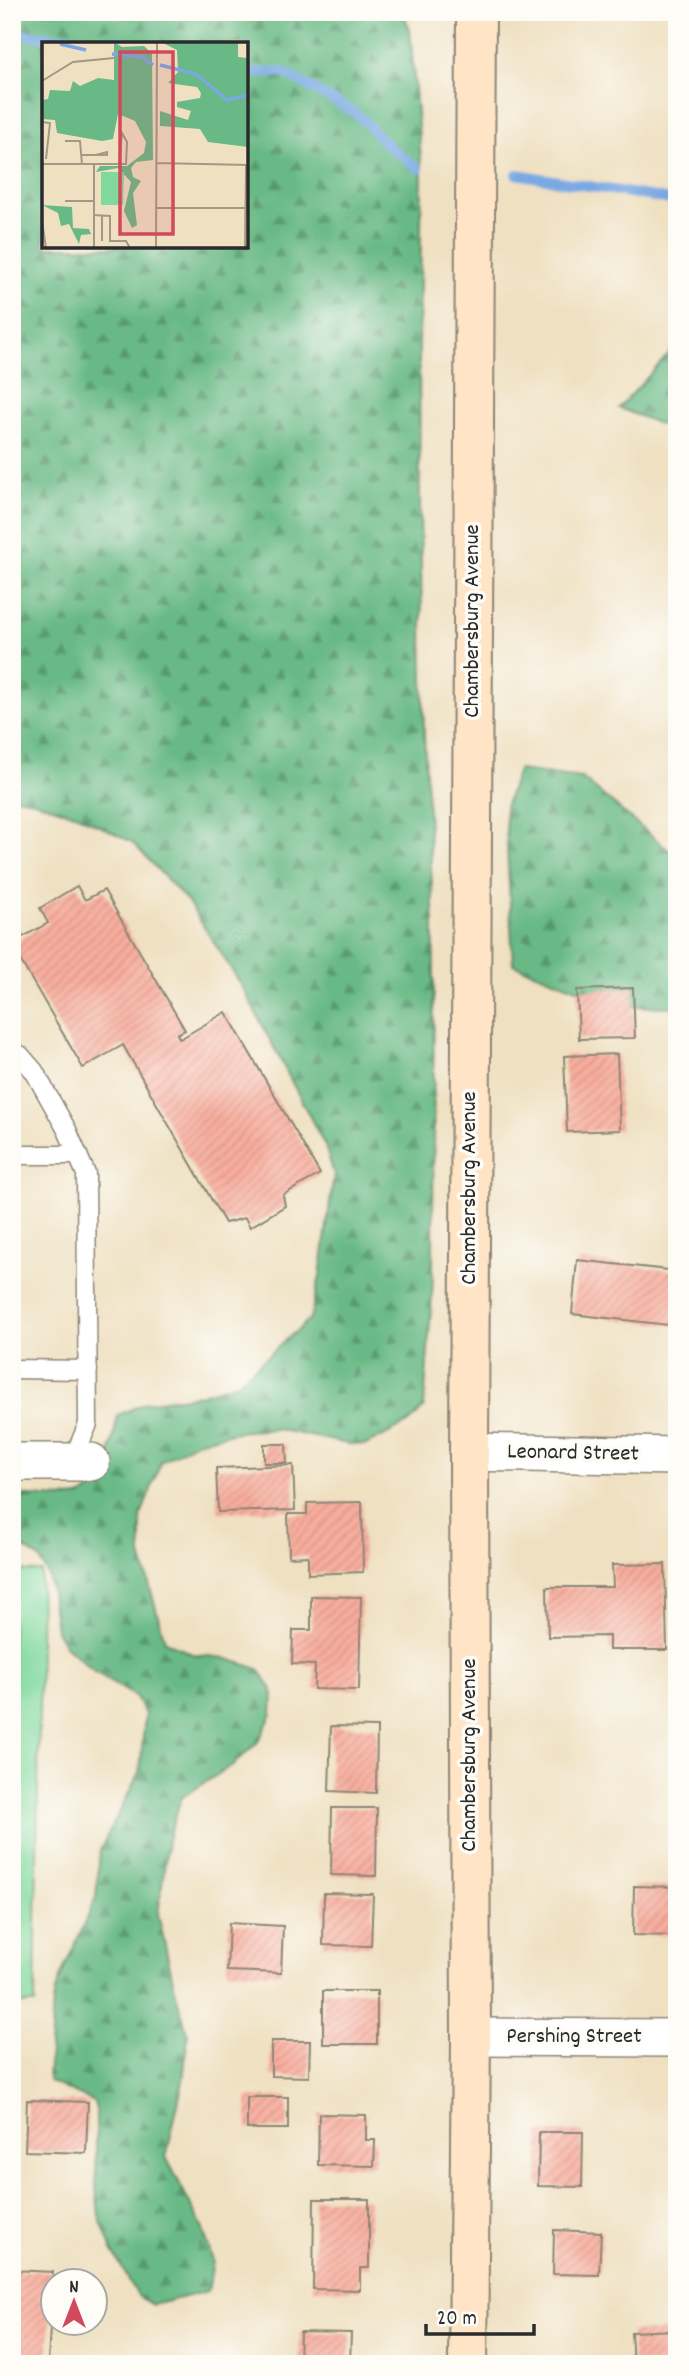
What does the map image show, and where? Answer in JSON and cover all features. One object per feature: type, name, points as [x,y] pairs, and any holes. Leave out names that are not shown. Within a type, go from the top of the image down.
[{"type":"street","name":"Chambersburg Avenue","points":[[468,2364],[471,2037],[469,1452],[476,12]]},
{"type":"street","name":"Leonard Street","points":[[469,1452],[677,1456]]},
{"type":"street","points":[[12,1462],[82,1462]]},
{"type":"street","name":"Pershing Street","points":[[471,2037],[677,2038]]},
{"type":"lane","points":[[12,1055],[20,1055],[34,1070],[68,1130],[86,1174],[88,1424],[82,1462]]},
{"type":"lane","points":[[12,1155],[78,1155]]},
{"type":"lane","points":[[12,1370],[88,1370]]},
{"type":"green space","points":[[12,12],[403,12],[410,30],[422,172],[420,508],[424,734],[434,923],[433,1281],[424,1407],[410,1422],[366,1445],[348,1444],[276,1429],[236,1432],[198,1441],[161,1462],[141,1516],[141,1555],[165,1641],[192,1654],[225,1658],[259,1669],[273,1691],[272,1714],[258,1742],[234,1764],[181,1798],[168,1840],[158,1914],[188,2035],[183,2081],[166,2157],[202,2227],[213,2261],[208,2291],[153,2305],[138,2296],[112,2250],[99,2216],[94,2102],[48,2081],[53,2001],[61,1975],[96,1898],[100,1850],[140,1771],[145,1714],[136,1697],[95,1672],[66,1647],[56,1630],[49,1578],[40,1559],[12,1540],[12,1495],[74,1498],[88,1492],[96,1484],[107,1462],[118,1415],[145,1403],[199,1395],[237,1383],[310,1319],[320,1276],[334,1174],[325,1146],[242,986],[188,902],[132,842],[78,815],[24,798],[12,798]]},
{"type":"green space","points":[[677,345],[677,431],[619,408]]},
{"type":"green space","points":[[518,770],[582,778],[677,857],[677,1007],[621,1006],[513,964],[505,807]]},
{"type":"green space","points":[[12,1571],[41,1572],[35,2004],[12,2004]]},
{"type":"building","points":[[77,886],[85,900],[104,890],[185,1030],[177,1034],[180,1039],[226,1012],[320,1174],[283,1195],[285,1206],[250,1227],[245,1218],[225,1223],[123,1045],[83,1068],[12,946],[12,943],[48,923],[40,908]]},
{"type":"building","points":[[633,988],[635,1038],[579,1039],[577,990]]},
{"type":"building","points":[[617,1054],[620,1130],[567,1132],[564,1056]]},
{"type":"building","points":[[577,1260],[677,1271],[677,1326],[572,1314]]},
{"type":"building","points":[[264,1444],[286,1444],[287,1463],[264,1463]]},
{"type":"building","points":[[293,1465],[295,1510],[218,1512],[216,1468]]},
{"type":"building","points":[[362,1502],[363,1572],[308,1574],[308,1556],[289,1557],[288,1514],[307,1514],[307,1503]]},
{"type":"building","points":[[665,1564],[667,1650],[609,1650],[609,1636],[548,1637],[547,1587],[613,1587],[612,1565]]},
{"type":"building","points":[[311,1596],[361,1597],[359,1690],[314,1689],[315,1665],[292,1664],[293,1630],[311,1630]]},
{"type":"building","points":[[331,1726],[377,1727],[376,1793],[329,1791]]},
{"type":"building","points":[[332,1808],[377,1808],[376,1876],[331,1875]]},
{"type":"building","points":[[634,1886],[677,1887],[677,1936],[633,1935]]},
{"type":"building","points":[[324,1893],[373,1894],[371,1946],[323,1945]]},
{"type":"building","points":[[229,1923],[283,1926],[281,1973],[227,1971]]},
{"type":"building","points":[[323,1991],[377,1991],[377,2044],[323,2044]]},
{"type":"building","points":[[271,2041],[310,2041],[309,2077],[271,2076]]},
{"type":"building","points":[[247,2097],[288,2097],[288,2129],[247,2129]]},
{"type":"building","points":[[27,2100],[88,2102],[86,2153],[25,2151]]},
{"type":"building","points":[[319,2114],[366,2115],[366,2140],[375,2140],[374,2166],[318,2165]]},
{"type":"building","points":[[539,2132],[583,2132],[582,2187],[538,2186]]},
{"type":"building","points":[[314,2199],[369,2199],[369,2268],[360,2268],[360,2290],[313,2289]]},
{"type":"building","points":[[554,2230],[601,2232],[599,2275],[553,2274]]},
{"type":"building","points":[[12,2270],[38,2271],[38,2338],[49,2338],[48,2364],[12,2364]]},
{"type":"building","points":[[675,2330],[676,2364],[633,2364],[631,2332]]},
{"type":"building","points":[[300,2332],[351,2333],[350,2364],[299,2364]]},
{"type":"waterway","points":[[12,34],[123,42]]},
{"type":"waterway","points":[[248,73],[283,72],[357,114],[388,146],[419,169]]},
{"type":"waterway","points":[[517,174],[677,201]]}]
